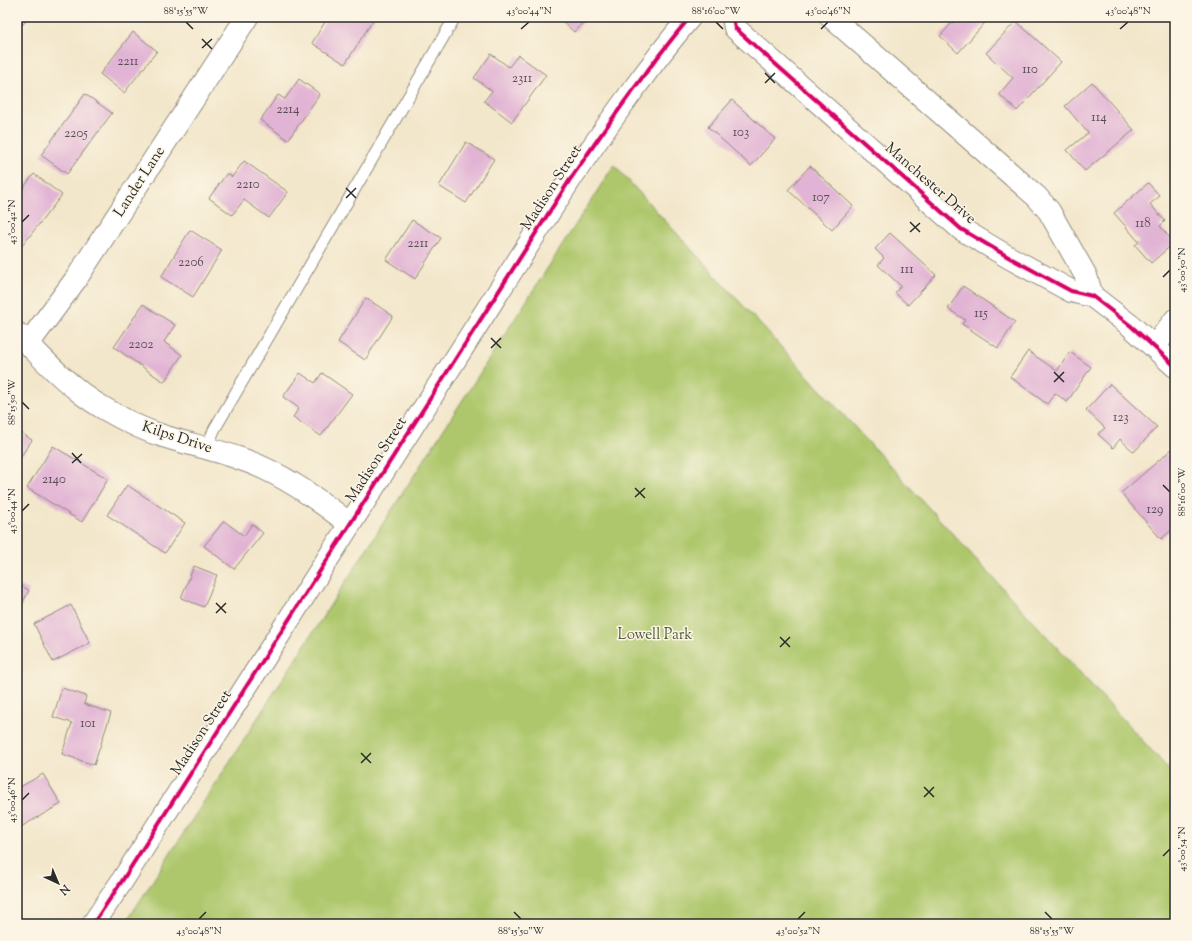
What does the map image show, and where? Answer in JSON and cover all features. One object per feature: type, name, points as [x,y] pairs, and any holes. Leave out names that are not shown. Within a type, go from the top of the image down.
[{"type":"street","name":"Lander Lane","points":[[23,338],[76,279],[248,17]]},
{"type":"street","name":"Madison Street","points":[[93,924],[122,881],[571,178],[606,127],[672,38],[690,17]]},
{"type":"street","name":"Manchester Drive","points":[[733,17],[735,28],[961,229],[1010,258],[1071,291],[1092,296],[1130,326],[1175,366]]},
{"type":"street","points":[[831,17],[1037,197],[1049,211],[1083,270],[1092,296]]},
{"type":"street","points":[[1154,347],[1175,320]]},
{"type":"street","name":"Kilps Drive","points":[[23,338],[75,389],[130,423],[153,432],[240,458],[268,470],[311,496],[350,524]]},
{"type":"lane","points":[[207,448],[214,430],[455,17]]},
{"type":"green space","name":"Lowell Park","points":[[614,165],[1175,776],[1175,924],[125,924]]},
{"type":"building","points":[[17,17],[30,17],[17,30]]},
{"type":"building","points":[[328,17],[375,17],[345,64],[312,43]]},
{"type":"building","points":[[558,17],[588,17],[574,32]]},
{"type":"building","points":[[949,17],[990,17],[958,53],[940,36],[954,21]]},
{"type":"building","points":[[1016,21],[1061,62],[1017,111],[999,94],[1013,78],[986,53]]},
{"type":"building","points":[[133,32],[157,51],[124,93],[100,74]]},
{"type":"building","points":[[491,54],[509,67],[518,55],[546,75],[512,122],[484,101],[492,91],[474,78]]},
{"type":"building","points":[[299,79],[320,94],[288,140],[260,120],[278,95],[285,99]]},
{"type":"building","points":[[1092,82],[1134,130],[1085,171],[1067,150],[1088,133],[1065,106]]},
{"type":"building","points":[[85,94],[112,113],[67,174],[41,155]]},
{"type":"building","points":[[732,100],[775,139],[751,166],[708,127]]},
{"type":"building","points":[[466,142],[494,159],[466,203],[439,186]]},
{"type":"building","points":[[244,161],[288,192],[269,218],[244,200],[232,215],[209,198],[227,173],[232,177]]},
{"type":"building","points":[[810,166],[853,206],[832,230],[788,190]]},
{"type":"building","points":[[34,174],[62,195],[21,247],[17,244],[17,196]]},
{"type":"building","points":[[1148,183],[1160,196],[1150,204],[1165,221],[1160,226],[1174,243],[1151,263],[1135,245],[1139,242],[1114,213]]},
{"type":"building","points":[[412,220],[441,238],[415,279],[386,260]]},
{"type":"building","points":[[190,230],[222,250],[193,297],[161,277]]},
{"type":"building","points":[[890,233],[936,275],[908,305],[895,293],[901,286],[878,265],[884,258],[875,249]]},
{"type":"building","points":[[963,286],[1015,322],[998,348],[962,324],[965,320],[948,309]]},
{"type":"building","points":[[366,298],[393,316],[365,360],[338,342]]},
{"type":"building","points":[[143,304],[175,325],[164,342],[182,355],[164,382],[114,347]]},
{"type":"building","points":[[1028,351],[1057,371],[1070,352],[1091,367],[1067,402],[1055,393],[1047,404],[1010,377]]},
{"type":"building","points":[[300,373],[315,383],[322,373],[352,394],[321,436],[293,417],[299,408],[283,397]]},
{"type":"building","points":[[1110,384],[1157,427],[1134,452],[1120,439],[1113,448],[1098,434],[1105,428],[1086,410]]},
{"type":"building","points":[[17,430],[32,440],[17,462]]},
{"type":"building","points":[[53,446],[108,479],[82,522],[27,488]]},
{"type":"building","points":[[1172,449],[1175,453],[1175,480],[1172,483],[1175,487],[1175,527],[1161,539],[1121,493]]},
{"type":"building","points":[[127,485],[185,523],[165,553],[107,515]]},
{"type":"building","points":[[224,521],[244,536],[252,524],[263,533],[234,569],[204,546]]},
{"type":"building","points":[[194,566],[217,575],[204,607],[181,598]]},
{"type":"building","points":[[17,584],[29,590],[17,615]]},
{"type":"building","points":[[71,605],[90,643],[53,662],[34,624]]},
{"type":"building","points":[[62,688],[86,696],[84,704],[111,713],[94,765],[62,754],[72,723],[53,717]]},
{"type":"building","points":[[43,774],[61,804],[19,828],[17,824],[17,782],[20,787]]},
{"type":"cycle path","points":[[93,924],[122,881],[571,178],[643,76],[690,17]]},
{"type":"cycle path","points":[[733,17],[735,28],[961,229],[1010,258],[1071,291],[1092,296],[1131,326],[1175,366]]}]
